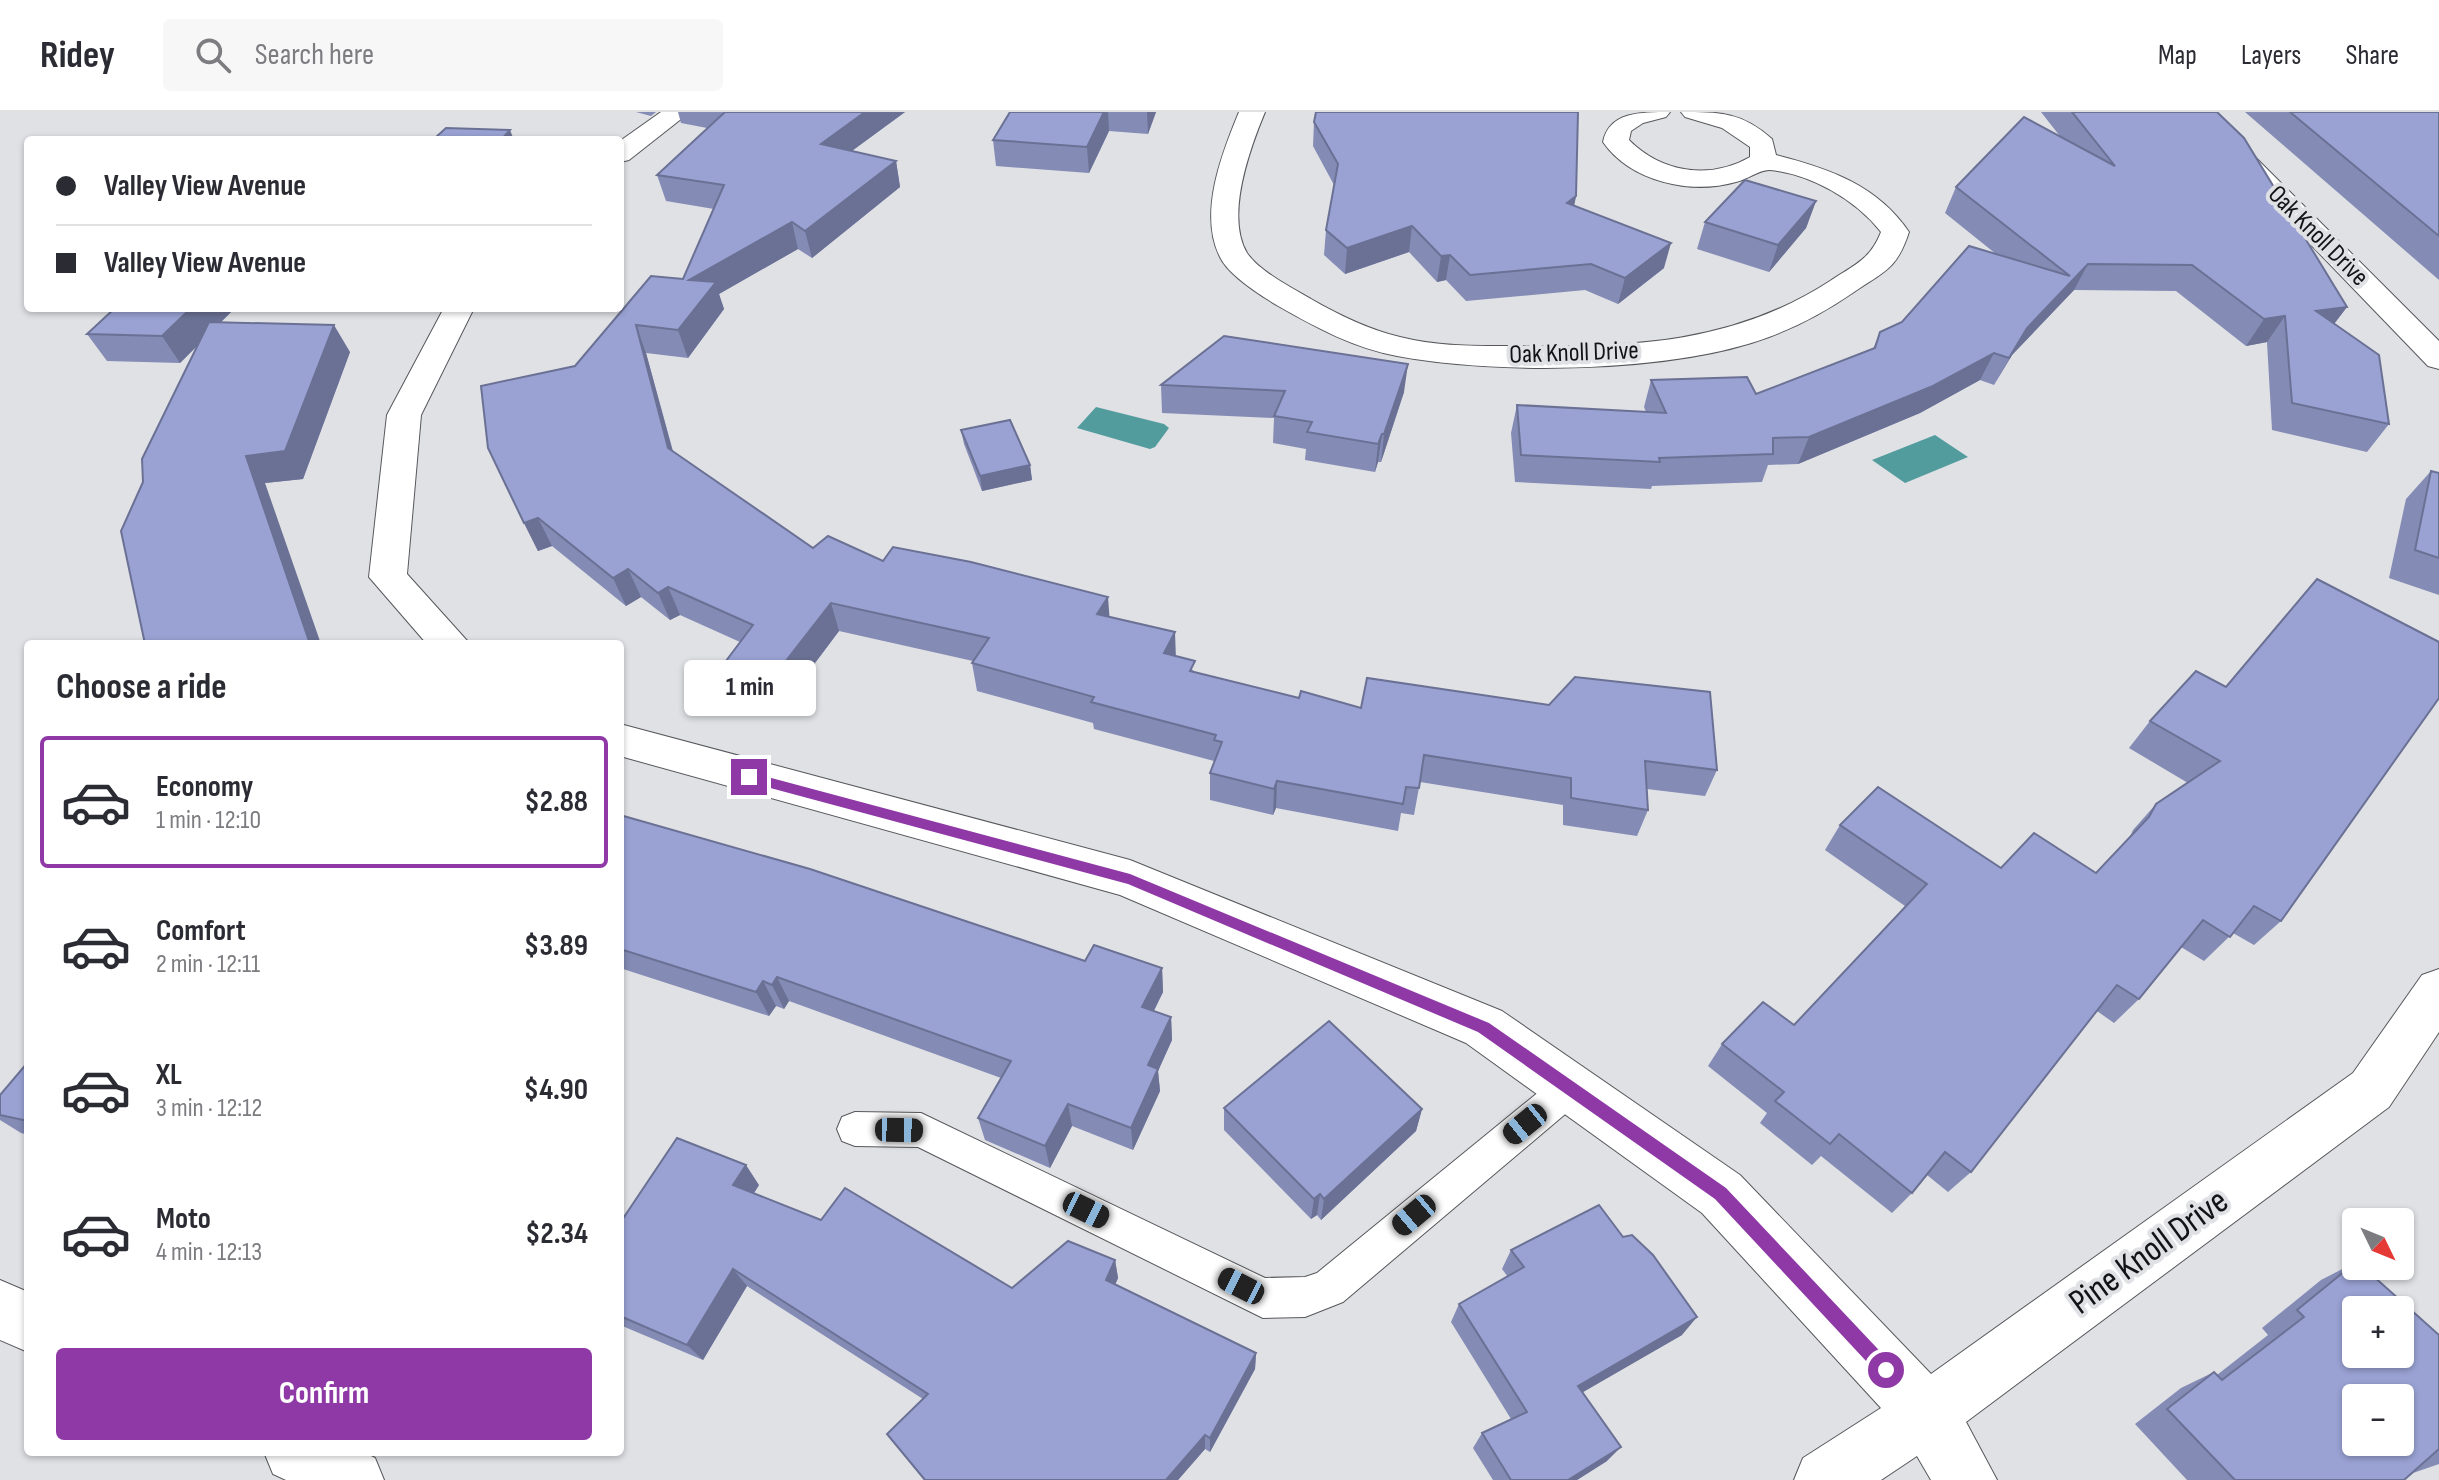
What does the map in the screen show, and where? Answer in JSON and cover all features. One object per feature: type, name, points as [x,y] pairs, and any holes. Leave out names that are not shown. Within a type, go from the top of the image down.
[{"type":"street","points":[[624,151],[677,112]]},
{"type":"street","name":"Oak Knoll Drive","points":[[1252,112],[1232,160],[1225,228],[1234,257],[1269,288],[1340,328],[1395,346],[1453,355],[1590,357],[1690,347],[1757,331],[1805,309],[1886,257],[1895,232],[1885,216],[1859,193],[1801,170],[1763,160]]},
{"type":"street","points":[[1657,112],[1634,117],[1618,128],[1616,142],[1628,157],[1653,170],[1686,177],[1720,178],[1748,172],[1763,160],[1763,145],[1748,130],[1724,118],[1694,112]]},
{"type":"street","name":"Oak Knoll Drive","points":[[2196,112],[2439,359]]},
{"type":"street","points":[[446,640],[388,577],[404,415],[457,312]]},
{"type":"street","points":[[624,741],[1130,879],[1484,1027],[1721,1194],[1927,1414],[1966,1480]]},
{"type":"street","name":"Pine Knoll Drive","points":[[1825,1480],[1927,1414],[2371,1090],[2439,990]]},
{"type":"street","points":[[0,1309],[24,1321]]},
{"type":"street","points":[[303,1456],[353,1480]]},
{"type":"lane","points":[[855,1129],[921,1130],[1263,1298],[1305,1297],[1329,1288],[1570,1088]]},
{"type":"water","points":[[1096,407],[1164,424],[1169,428],[1150,449],[1077,428]]},
{"type":"water","points":[[1935,435],[1968,457],[1905,483],[1872,460]]},
{"type":"building","points":[[725,112],[865,112],[821,144],[896,161],[805,231],[792,222],[689,280],[716,282],[678,330],[636,325],[668,448],[813,548],[828,536],[883,561],[893,547],[971,562],[1108,597],[1097,614],[1175,632],[1164,653],[1195,661],[1190,671],[1299,698],[1301,691],[1361,708],[1367,678],[1549,705],[1575,677],[1710,692],[1717,770],[1645,761],[1648,810],[1571,798],[1571,778],[1424,755],[1419,788],[1406,787],[1403,804],[1277,781],[1274,789],[1210,773],[1222,742],[1214,740],[1216,735],[1091,702],[1094,697],[972,663],[989,638],[831,603],[771,680],[723,665],[753,625],[668,587],[658,593],[628,569],[613,578],[538,518],[524,523],[488,448],[481,386],[575,366],[621,312],[624,312],[624,308],[651,276],[683,279],[724,185],[657,175]]},
{"type":"building","points":[[1010,112],[1104,112],[1087,147],[993,140]]},
{"type":"building","points":[[1316,112],[1578,112],[1576,196],[1567,203],[1671,243],[1625,278],[1591,264],[1470,275],[1450,255],[1441,256],[1412,226],[1347,248],[1326,230],[1338,164],[1314,122]]},
{"type":"building","points":[[2072,112],[2217,112],[2244,138],[2347,307],[2316,311],[2379,355],[2389,424],[2292,403],[2285,316],[2264,319],[2192,265],[2088,264],[2027,328],[2009,358],[1994,353],[1933,386],[1809,437],[1773,438],[1773,454],[1659,458],[1660,462],[1521,455],[1517,405],[1666,413],[1651,380],[1747,377],[1756,394],[1875,348],[1880,332],[1902,322],[1969,246],[2070,276],[1956,187],[2024,117],[2115,166]]},
{"type":"building","points":[[2290,112],[2439,112],[2439,236]]},
{"type":"building","points":[[446,128],[510,130],[505,136],[437,136]]},
{"type":"building","points":[[1745,180],[1816,201],[1778,245],[1705,222]]},
{"type":"building","points":[[111,312],[187,312],[162,336],[87,334]]},
{"type":"building","points":[[209,322],[334,325],[285,451],[246,456],[309,640],[144,640],[121,531],[143,482],[142,459]]},
{"type":"building","points":[[1224,336],[1408,364],[1378,444],[1307,432],[1312,422],[1274,416],[1285,391],[1161,385]]},
{"type":"building","points":[[1010,420],[1030,465],[980,476],[961,430]]},
{"type":"building","points":[[2431,471],[2439,473],[2439,558],[2415,550]]},
{"type":"building","points":[[2317,579],[2439,642],[2439,698],[2281,921],[2254,906],[2230,937],[2203,920],[2139,999],[2117,985],[1971,1172],[1945,1152],[1912,1193],[1839,1134],[1830,1144],[1775,1101],[1784,1092],[1722,1044],[1763,1002],[1794,1025],[1927,884],[1840,825],[1878,787],[2001,868],[2034,833],[2096,873],[2149,817],[2156,804],[2220,761],[2150,721],[2196,671],[2226,687]]},
{"type":"building","points":[[624,816],[810,869],[1085,961],[1094,945],[1162,968],[1142,1007],[1171,1017],[1148,1065],[1158,1069],[1131,1128],[1068,1104],[1045,1146],[978,1118],[1011,1061],[777,977],[772,985],[763,981],[756,992],[624,950]]},
{"type":"building","points":[[1329,1021],[1422,1109],[1324,1199],[1320,1194],[1314,1199],[1224,1108]]},
{"type":"building","points":[[24,1067],[24,1120],[0,1115],[0,1095]]},
{"type":"building","points":[[677,1138],[746,1165],[733,1185],[821,1220],[845,1188],[1012,1288],[1068,1241],[1115,1260],[1106,1280],[1256,1353],[1210,1438],[1205,1435],[1166,1480],[925,1480],[887,1434],[928,1394],[733,1269],[687,1345],[624,1318],[624,1217]]},
{"type":"building","points":[[1599,1205],[1623,1237],[1632,1235],[1653,1255],[1697,1317],[1578,1386],[1621,1447],[1568,1480],[1511,1480],[1482,1433],[1527,1412],[1459,1304],[1524,1267],[1511,1250]]},
{"type":"building","points":[[2342,1273],[2342,1280],[2378,1280],[2395,1296],[2342,1296],[2342,1368],[2414,1368],[2414,1313],[2439,1335],[2439,1449],[2404,1480],[2235,1480],[2167,1409],[2214,1372],[2222,1380],[2304,1317],[2297,1310]]},
{"type":"route","points":[[749,777],[1130,879],[1484,1027],[1721,1194],[1886,1370]]}]
